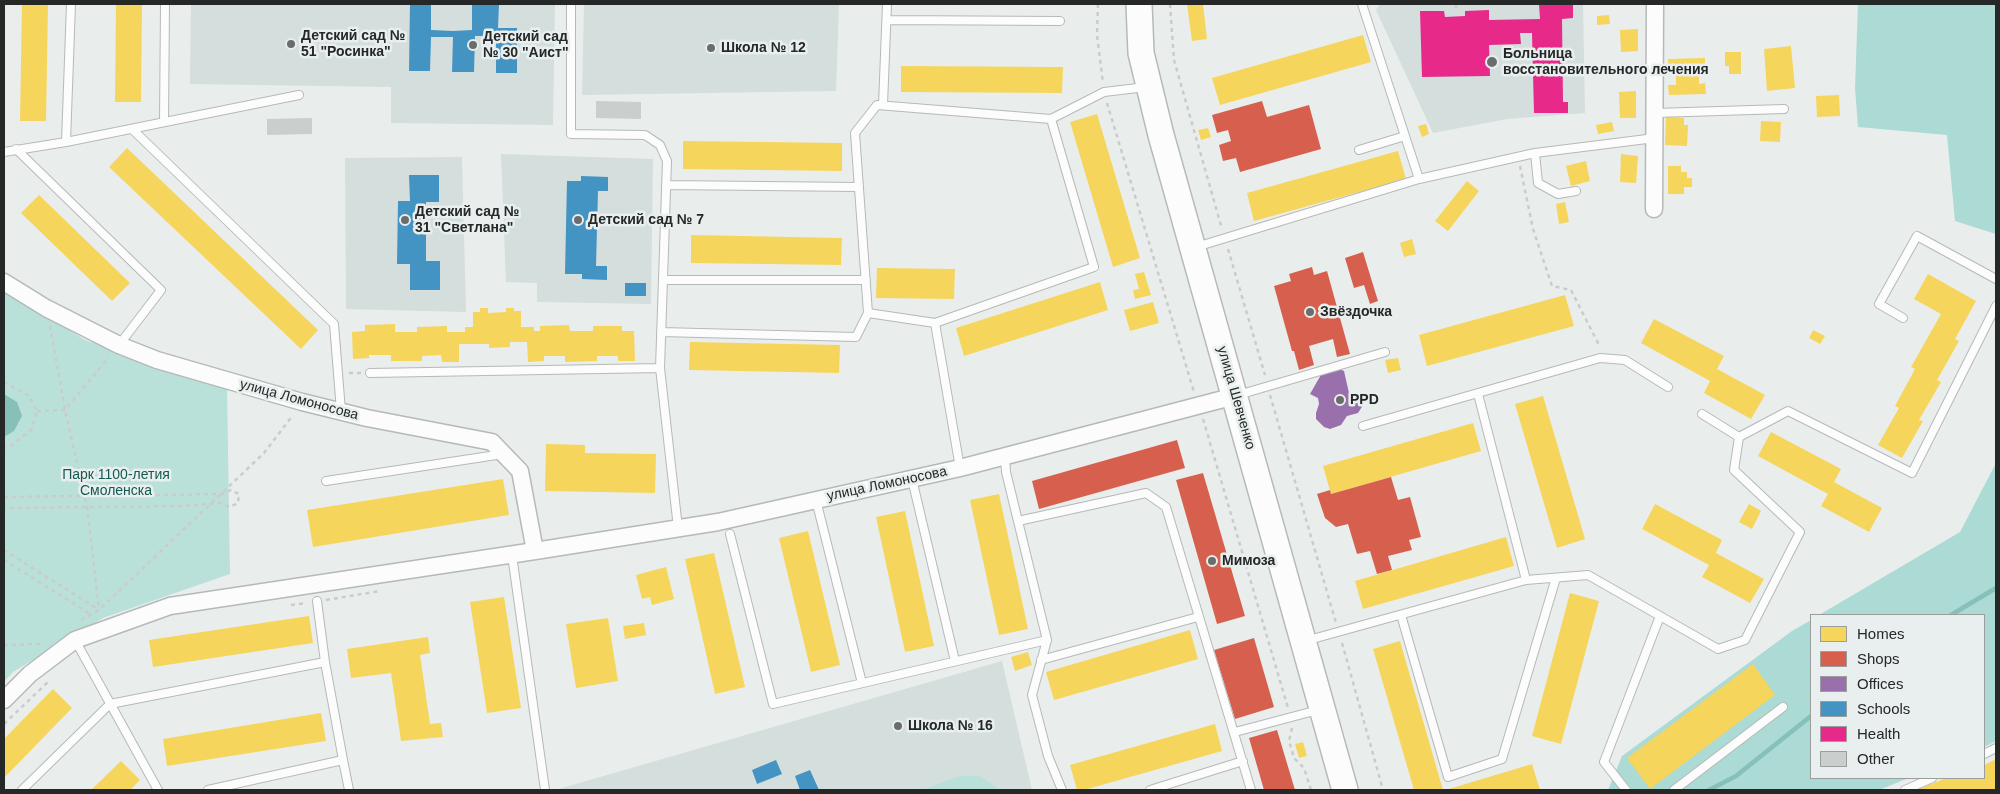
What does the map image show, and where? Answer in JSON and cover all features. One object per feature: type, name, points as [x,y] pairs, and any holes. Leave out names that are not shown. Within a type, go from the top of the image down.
[{"type":"main road","name":"улица Шевченко","points":[[1139,4],[1141,53],[1149,87],[1345,790]]},
{"type":"street","points":[[1654,209],[1655,4]]},
{"type":"street","name":"улица Ломоносова","points":[[4,282],[46,308],[119,345],[157,360],[302,402],[492,442],[520,471],[535,551]]},
{"type":"street","name":"улица Ломоносова","points":[[4,700],[74,632],[170,606],[718,522],[960,468],[1235,396]]},
{"type":"lane","points":[[66,142],[71,4]]},
{"type":"lane","points":[[164,122],[165,4]]},
{"type":"lane","points":[[571,4],[571,134],[645,135],[660,145],[667,161],[660,368],[678,528]]},
{"type":"lane","points":[[884,105],[887,4]]},
{"type":"lane","points":[[1362,4],[1419,179]]},
{"type":"lane","points":[[887,20],[1060,21]]},
{"type":"lane","points":[[661,332],[856,337],[868,313],[854,133],[876,104],[1051,119],[1104,92],[1149,87]]},
{"type":"lane","points":[[4,152],[66,142],[299,95]]},
{"type":"lane","points":[[1654,113],[1784,109]]},
{"type":"lane","points":[[868,313],[935,323],[1094,267],[1051,119]]},
{"type":"lane","points":[[132,129],[334,324],[341,411]]},
{"type":"lane","points":[[1359,150],[1405,136]]},
{"type":"lane","points":[[1193,248],[1225,240],[1419,179],[1535,154],[1655,138]]},
{"type":"lane","points":[[16,149],[161,290],[119,345]]},
{"type":"lane","points":[[1535,154],[1538,183],[1558,194],[1576,191]]},
{"type":"lane","points":[[666,185],[859,187]]},
{"type":"lane","points":[[1903,318],[1879,304],[1917,236],[1996,279]]},
{"type":"lane","points":[[663,280],[866,280]]},
{"type":"lane","points":[[1739,437],[1788,412],[1912,473],[1996,306]]},
{"type":"lane","points":[[935,323],[960,468]]},
{"type":"lane","points":[[1235,396],[1267,385],[1385,352]]},
{"type":"lane","points":[[1363,426],[1600,358],[1625,360],[1668,387]]},
{"type":"lane","points":[[370,373],[660,368]]},
{"type":"lane","points":[[1478,394],[1526,580]]},
{"type":"lane","points":[[1702,414],[1739,437]]},
{"type":"lane","points":[[1304,642],[1526,580],[1588,575],[1718,648],[1745,640],[1800,532],[1734,470],[1739,437]]},
{"type":"lane","points":[[326,481],[503,454]]},
{"type":"lane","points":[[1005,457],[1006,472],[1047,640],[1032,695],[1048,756],[1062,790]]},
{"type":"lane","points":[[912,479],[955,661]]},
{"type":"lane","points":[[1018,521],[1146,493],[1166,507],[1251,790]]},
{"type":"lane","points":[[816,500],[862,683]]},
{"type":"lane","points":[[730,534],[773,704],[1047,640]]},
{"type":"lane","points":[[512,555],[545,790]]},
{"type":"lane","points":[[1401,615],[1448,777],[1502,759],[1556,578]]},
{"type":"lane","points":[[317,601],[325,662],[349,790]]},
{"type":"lane","points":[[1626,790],[1604,762],[1660,616]]},
{"type":"lane","points":[[1041,660],[1198,617]]},
{"type":"lane","points":[[74,632],[110,704],[158,790]]},
{"type":"lane","points":[[22,790],[110,704],[325,662]]},
{"type":"lane","points":[[1674,790],[1783,707]]},
{"type":"lane","points":[[1235,732],[1322,708]]},
{"type":"lane","points":[[208,790],[343,760]]},
{"type":"lane","points":[[1150,790],[1243,761]]},
{"type":"lane","points":[[1906,790],[1930,779]]},
{"type":"path","points":[[1098,4],[1097,35],[1104,92],[1183,359],[1199,405],[1289,717],[1292,728],[1289,741],[1294,758],[1304,768],[1311,790]]},
{"type":"path","points":[[1170,4],[1174,60],[1383,790]]},
{"type":"path","points":[[1518,157],[1533,229],[1552,286],[1571,290],[1606,358]]},
{"type":"path","points":[[46,308],[65,410],[87,507],[99,610]]},
{"type":"path","points":[[37,412],[65,410],[119,345]]},
{"type":"path","points":[[338,374],[370,373]]},
{"type":"path","points":[[4,382],[29,396],[37,412],[30,430],[10,446],[4,448]]},
{"type":"path","points":[[74,632],[90,614],[99,610],[264,453],[302,402]]},
{"type":"path","points":[[4,497],[221,494],[232,490],[239,494],[238,503],[230,507],[221,503],[184,506],[4,508]]},
{"type":"path","points":[[4,550],[99,610]]},
{"type":"path","points":[[4,560],[90,614]]},
{"type":"path","points":[[4,645],[40,645],[49,640]]},
{"type":"shaded area","points":[[191,4],[555,4],[553,125],[391,123],[391,87],[190,84]]},
{"type":"shaded area","name":"Школа № 12","points":[[584,4],[839,4],[836,91],[582,95]]},
{"type":"shaded area","name":"Больница восстановительного лечения","points":[[1380,4],[1583,4],[1585,113],[1507,119],[1433,133],[1376,10]]},
{"type":"shaded area","points":[[1858,4],[1996,4],[1996,234],[1955,221],[1947,135],[1858,127],[1855,88]]},
{"type":"shaded area","name":"Детский сад № 7","points":[[501,154],[653,159],[651,304],[537,302],[537,283],[506,282]]},
{"type":"shaded area","name":"Детский сад № 31 \"Светлана\"","points":[[462,157],[466,312],[346,309],[345,158]]},
{"type":"shaded area","points":[[4,394],[17,402],[22,416],[14,431],[4,437]]},
{"type":"shaded area","points":[[1996,463],[1996,741],[1985,746],[1985,614],[1821,614],[1960,532]]},
{"type":"shaded area","points":[[1810,621],[1810,779],[1906,779],[1879,790],[1608,790],[1622,756],[1792,631]]},
{"type":"shaded area","name":"Школа № 16","points":[[1002,661],[1032,790],[555,790]]},
{"type":"green space","name":"Парк 1100-летия Смоленска","points":[[4,289],[85,340],[227,387],[230,574],[103,618],[13,672],[4,682]]},
{"type":"green space","points":[[960,776],[980,776],[1000,790],[922,790]]},
{"type":"building: Homes","points":[[22,4],[48,4],[46,121],[20,121]]},
{"type":"building: Homes","points":[[116,4],[142,4],[141,102],[115,102]]},
{"type":"building: Homes","points":[[1187,4],[1203,4],[1207,39],[1192,41]]},
{"type":"building: Homes","points":[[1609,15],[1610,24],[1597,25],[1597,16]]},
{"type":"building: Homes","points":[[1638,29],[1638,51],[1621,52],[1620,30]]},
{"type":"building: Homes","points":[[1363,35],[1371,62],[1220,105],[1212,78]]},
{"type":"building: Homes","points":[[1791,46],[1795,88],[1767,91],[1764,49]]},
{"type":"building: Homes","points":[[1725,52],[1741,52],[1741,74],[1729,74],[1729,66],[1725,66]]},
{"type":"building: Homes","points":[[1705,58],[1705,70],[1699,70],[1699,84],[1705,83],[1706,94],[1669,95],[1668,85],[1676,85],[1676,72],[1668,72],[1668,59]]},
{"type":"building: Homes","points":[[901,66],[1063,67],[1062,93],[901,92]]},
{"type":"building: Homes","points":[[1636,91],[1636,118],[1620,118],[1619,92]]},
{"type":"building: Homes","points":[[1839,95],[1840,116],[1817,117],[1816,96]]},
{"type":"building: Homes","points":[[1097,114],[1140,258],[1113,267],[1070,122]]},
{"type":"building: Homes","points":[[1666,117],[1684,118],[1684,125],[1688,125],[1687,146],[1665,145]]},
{"type":"building: Homes","points":[[1761,121],[1781,122],[1780,142],[1760,141]]},
{"type":"building: Homes","points":[[1612,122],[1614,131],[1598,134],[1596,125]]},
{"type":"building: Homes","points":[[1426,124],[1429,134],[1422,137],[1418,126]]},
{"type":"building: Homes","points":[[1208,128],[1211,137],[1201,140],[1198,130]]},
{"type":"building: Homes","points":[[683,141],[842,143],[842,171],[683,169]]},
{"type":"building: Homes","points":[[127,148],[318,330],[301,349],[109,167]]},
{"type":"building: Homes","points":[[1398,151],[1406,179],[1254,221],[1247,193]]},
{"type":"building: Homes","points":[[1621,154],[1638,156],[1636,183],[1620,182]]},
{"type":"building: Homes","points":[[1586,161],[1590,181],[1571,186],[1566,166]]},
{"type":"building: Homes","points":[[1668,166],[1681,166],[1681,172],[1687,172],[1687,178],[1692,178],[1692,187],[1684,187],[1684,194],[1668,194]]},
{"type":"building: Homes","points":[[1467,181],[1479,191],[1448,231],[1435,221]]},
{"type":"building: Homes","points":[[39,195],[130,283],[112,301],[21,213]]},
{"type":"building: Homes","points":[[1565,202],[1569,222],[1559,224],[1556,204]]},
{"type":"building: Homes","points":[[691,235],[842,238],[841,265],[691,263]]},
{"type":"building: Homes","points":[[1412,239],[1416,254],[1404,257],[1400,243]]},
{"type":"building: Homes","points":[[877,268],[955,269],[954,299],[876,298]]},
{"type":"building: Homes","points":[[1144,272],[1151,295],[1135,299],[1133,290],[1139,289],[1135,274]]},
{"type":"building: Homes","points":[[1928,274],[1976,301],[1955,339],[1959,341],[1937,380],[1941,382],[1919,420],[1923,421],[1902,458],[1878,445],[1899,408],[1895,406],[1915,369],[1911,367],[1941,314],[1914,299]]},
{"type":"building: Homes","points":[[1100,282],[1108,310],[964,356],[956,328]]},
{"type":"building: Homes","points":[[1565,295],[1574,326],[1427,366],[1419,335]]},
{"type":"building: Homes","points":[[1153,302],[1159,323],[1130,331],[1124,310]]},
{"type":"building: Homes","points":[[480,308],[488,308],[488,313],[506,312],[506,308],[514,308],[514,311],[521,311],[521,327],[534,327],[534,331],[540,331],[540,326],[569,325],[570,331],[593,331],[593,326],[622,326],[622,331],[634,331],[635,361],[618,361],[618,356],[597,356],[597,361],[565,362],[565,356],[544,356],[544,361],[528,362],[527,342],[510,342],[510,347],[489,348],[489,344],[459,344],[459,362],[442,362],[441,355],[422,356],[422,361],[391,361],[391,355],[369,355],[369,358],[353,359],[352,332],[365,331],[365,325],[395,324],[395,332],[417,332],[417,327],[447,326],[447,332],[465,332],[465,327],[473,327],[473,312],[480,312]]},
{"type":"building: Homes","points":[[1654,319],[1724,356],[1717,369],[1765,395],[1751,419],[1704,393],[1710,381],[1641,343]]},
{"type":"building: Homes","points":[[1813,330],[1825,336],[1820,344],[1809,338]]},
{"type":"building: Homes","points":[[690,342],[840,345],[839,373],[689,370]]},
{"type":"building: Homes","points":[[1398,358],[1401,370],[1388,373],[1385,360]]},
{"type":"building: Homes","points":[[1543,396],[1585,539],[1557,548],[1515,404]]},
{"type":"building: Homes","points":[[1473,423],[1481,451],[1331,494],[1323,466]]},
{"type":"building: Homes","points":[[1771,432],[1841,469],[1834,482],[1882,508],[1869,532],[1821,506],[1828,494],[1758,456]]},
{"type":"building: Homes","points":[[546,444],[585,445],[585,453],[656,454],[655,493],[545,491]]},
{"type":"building: Homes","points":[[503,479],[509,515],[313,547],[307,510]]},
{"type":"building: Homes","points":[[999,494],[1028,629],[999,635],[970,500]]},
{"type":"building: Homes","points":[[1655,504],[1722,540],[1716,553],[1764,579],[1750,603],[1702,577],[1709,565],[1642,529]]},
{"type":"building: Homes","points":[[1749,504],[1761,511],[1752,529],[1739,522]]},
{"type":"building: Homes","points":[[905,511],[934,646],[905,652],[876,517]]},
{"type":"building: Homes","points":[[808,531],[840,665],[811,672],[779,538]]},
{"type":"building: Homes","points":[[1506,537],[1514,566],[1363,609],[1355,581]]},
{"type":"building: Homes","points":[[714,553],[745,687],[715,694],[685,559]]},
{"type":"building: Homes","points":[[666,567],[674,599],[652,605],[650,597],[642,599],[636,575]]},
{"type":"building: Homes","points":[[1570,593],[1599,601],[1561,744],[1532,736]]},
{"type":"building: Homes","points":[[504,597],[521,708],[487,713],[470,602]]},
{"type":"building: Homes","points":[[309,616],[313,643],[153,667],[149,640]]},
{"type":"building: Homes","points":[[608,618],[618,681],[576,688],[566,624]]},
{"type":"building: Homes","points":[[644,623],[646,635],[625,639],[623,626]]},
{"type":"building: Homes","points":[[1190,630],[1198,659],[1054,700],[1046,672]]},
{"type":"building: Homes","points":[[428,637],[430,653],[420,655],[430,724],[441,723],[443,737],[401,741],[391,673],[351,678],[347,649]]},
{"type":"building: Homes","points":[[1400,641],[1443,790],[1414,790],[1373,649]]},
{"type":"building: Homes","points":[[1028,652],[1032,665],[1015,671],[1011,657]]},
{"type":"building: Homes","points":[[1753,664],[1775,695],[1650,789],[1627,758]]},
{"type":"building: Homes","points":[[53,689],[72,708],[4,778],[4,739]]},
{"type":"building: Homes","points":[[321,713],[326,741],[167,766],[163,739]]},
{"type":"building: Homes","points":[[1215,724],[1222,751],[1084,790],[1077,790],[1070,765]]},
{"type":"building: Homes","points":[[1303,742],[1307,756],[1299,758],[1295,744]]},
{"type":"building: Homes","points":[[1996,759],[1996,789],[1994,790],[1916,790],[1944,779],[1985,779],[1985,764]]},
{"type":"building: Homes","points":[[121,761],[140,780],[130,790],[91,790]]},
{"type":"building: Homes","points":[[1532,764],[1540,790],[1449,790],[1449,789]]},
{"type":"building: Shops","points":[[1262,101],[1267,117],[1309,105],[1321,149],[1240,172],[1236,158],[1223,161],[1219,145],[1231,141],[1228,130],[1217,133],[1212,115]]},
{"type":"building: Shops","points":[[1363,252],[1378,301],[1370,304],[1364,285],[1354,288],[1345,258]]},
{"type":"building: Shops","name":"Звёздочка","points":[[1312,267],[1314,275],[1327,271],[1350,354],[1337,357],[1333,339],[1309,346],[1314,365],[1299,370],[1274,286],[1291,281],[1289,274]]},
{"type":"building: Shops","points":[[1177,440],[1185,468],[1039,509],[1032,481]]},
{"type":"building: Shops","points":[[1203,473],[1245,616],[1217,624],[1176,480]]},
{"type":"building: Shops","points":[[1391,477],[1398,500],[1410,497],[1421,537],[1409,540],[1412,550],[1388,556],[1392,570],[1377,574],[1370,551],[1357,554],[1348,524],[1336,527],[1325,518],[1317,494],[1330,490],[1331,494]]},
{"type":"building: Shops","points":[[1254,638],[1274,707],[1235,719],[1214,650]]},
{"type":"building: Shops","points":[[1277,730],[1295,790],[1264,790],[1249,738]]},
{"type":"building: Offices","name":"PPD","points":[[1337,368],[1344,371],[1349,393],[1365,402],[1358,413],[1347,416],[1341,425],[1330,429],[1324,427],[1316,419],[1319,404],[1318,398],[1310,394],[1322,373]]},
{"type":"building: Schools","points":[[410,4],[431,4],[431,30],[453,31],[472,30],[472,4],[499,4],[498,28],[517,28],[517,73],[496,73],[496,36],[475,36],[474,72],[452,72],[453,37],[431,37],[430,71],[409,71]]},
{"type":"building: Schools","points":[[409,175],[439,175],[439,202],[426,202],[426,261],[440,261],[440,290],[410,290],[410,264],[397,264],[398,201],[410,201]]},
{"type":"building: Schools","points":[[581,176],[608,177],[608,191],[598,191],[596,266],[607,266],[607,280],[582,279],[582,274],[565,274],[567,181],[581,181]]},
{"type":"building: Schools","points":[[625,283],[646,283],[646,296],[625,296]]},
{"type":"building: Schools","points":[[776,760],[782,774],[757,784],[752,770]]},
{"type":"building: Schools","points":[[810,770],[819,790],[800,790],[795,776]]},
{"type":"building: Health","name":"Больница восстановительного лечения","points":[[1539,4],[1573,4],[1573,18],[1562,19],[1563,102],[1568,102],[1568,113],[1534,113],[1532,33],[1520,33],[1521,44],[1489,45],[1490,76],[1422,77],[1420,11],[1444,11],[1445,17],[1465,16],[1465,11],[1489,10],[1489,20],[1540,19]]},
{"type":"building: Other","points":[[596,101],[641,102],[641,119],[596,118]]},
{"type":"building: Other","points":[[312,118],[312,134],[267,135],[267,119]]},
{"type":"waterway","points":[[1953,614],[1996,588]]},
{"type":"waterway","points":[[1709,790],[1736,776],[1810,717]]},
{"type":"place","name":"Детский сад № 51 \"Росинка\"","points":[[291,44]]},
{"type":"place","name":"Детский сад № 30 \"Аист\"","points":[[473,45]]},
{"type":"place","name":"Школа № 12","points":[[711,48]]},
{"type":"place","name":"Больница восстановительного лечения","points":[[1492,62]]},
{"type":"place","name":"Детский сад № 31 \"Светлана\"","points":[[405,220]]},
{"type":"place","name":"Детский сад № 7","points":[[578,220]]},
{"type":"place","name":"Звёздочка","points":[[1310,312]]},
{"type":"place","name":"PPD","points":[[1340,400]]},
{"type":"place","name":"Мимоза","points":[[1212,561]]},
{"type":"place","name":"Школа № 16","points":[[898,726]]}]
